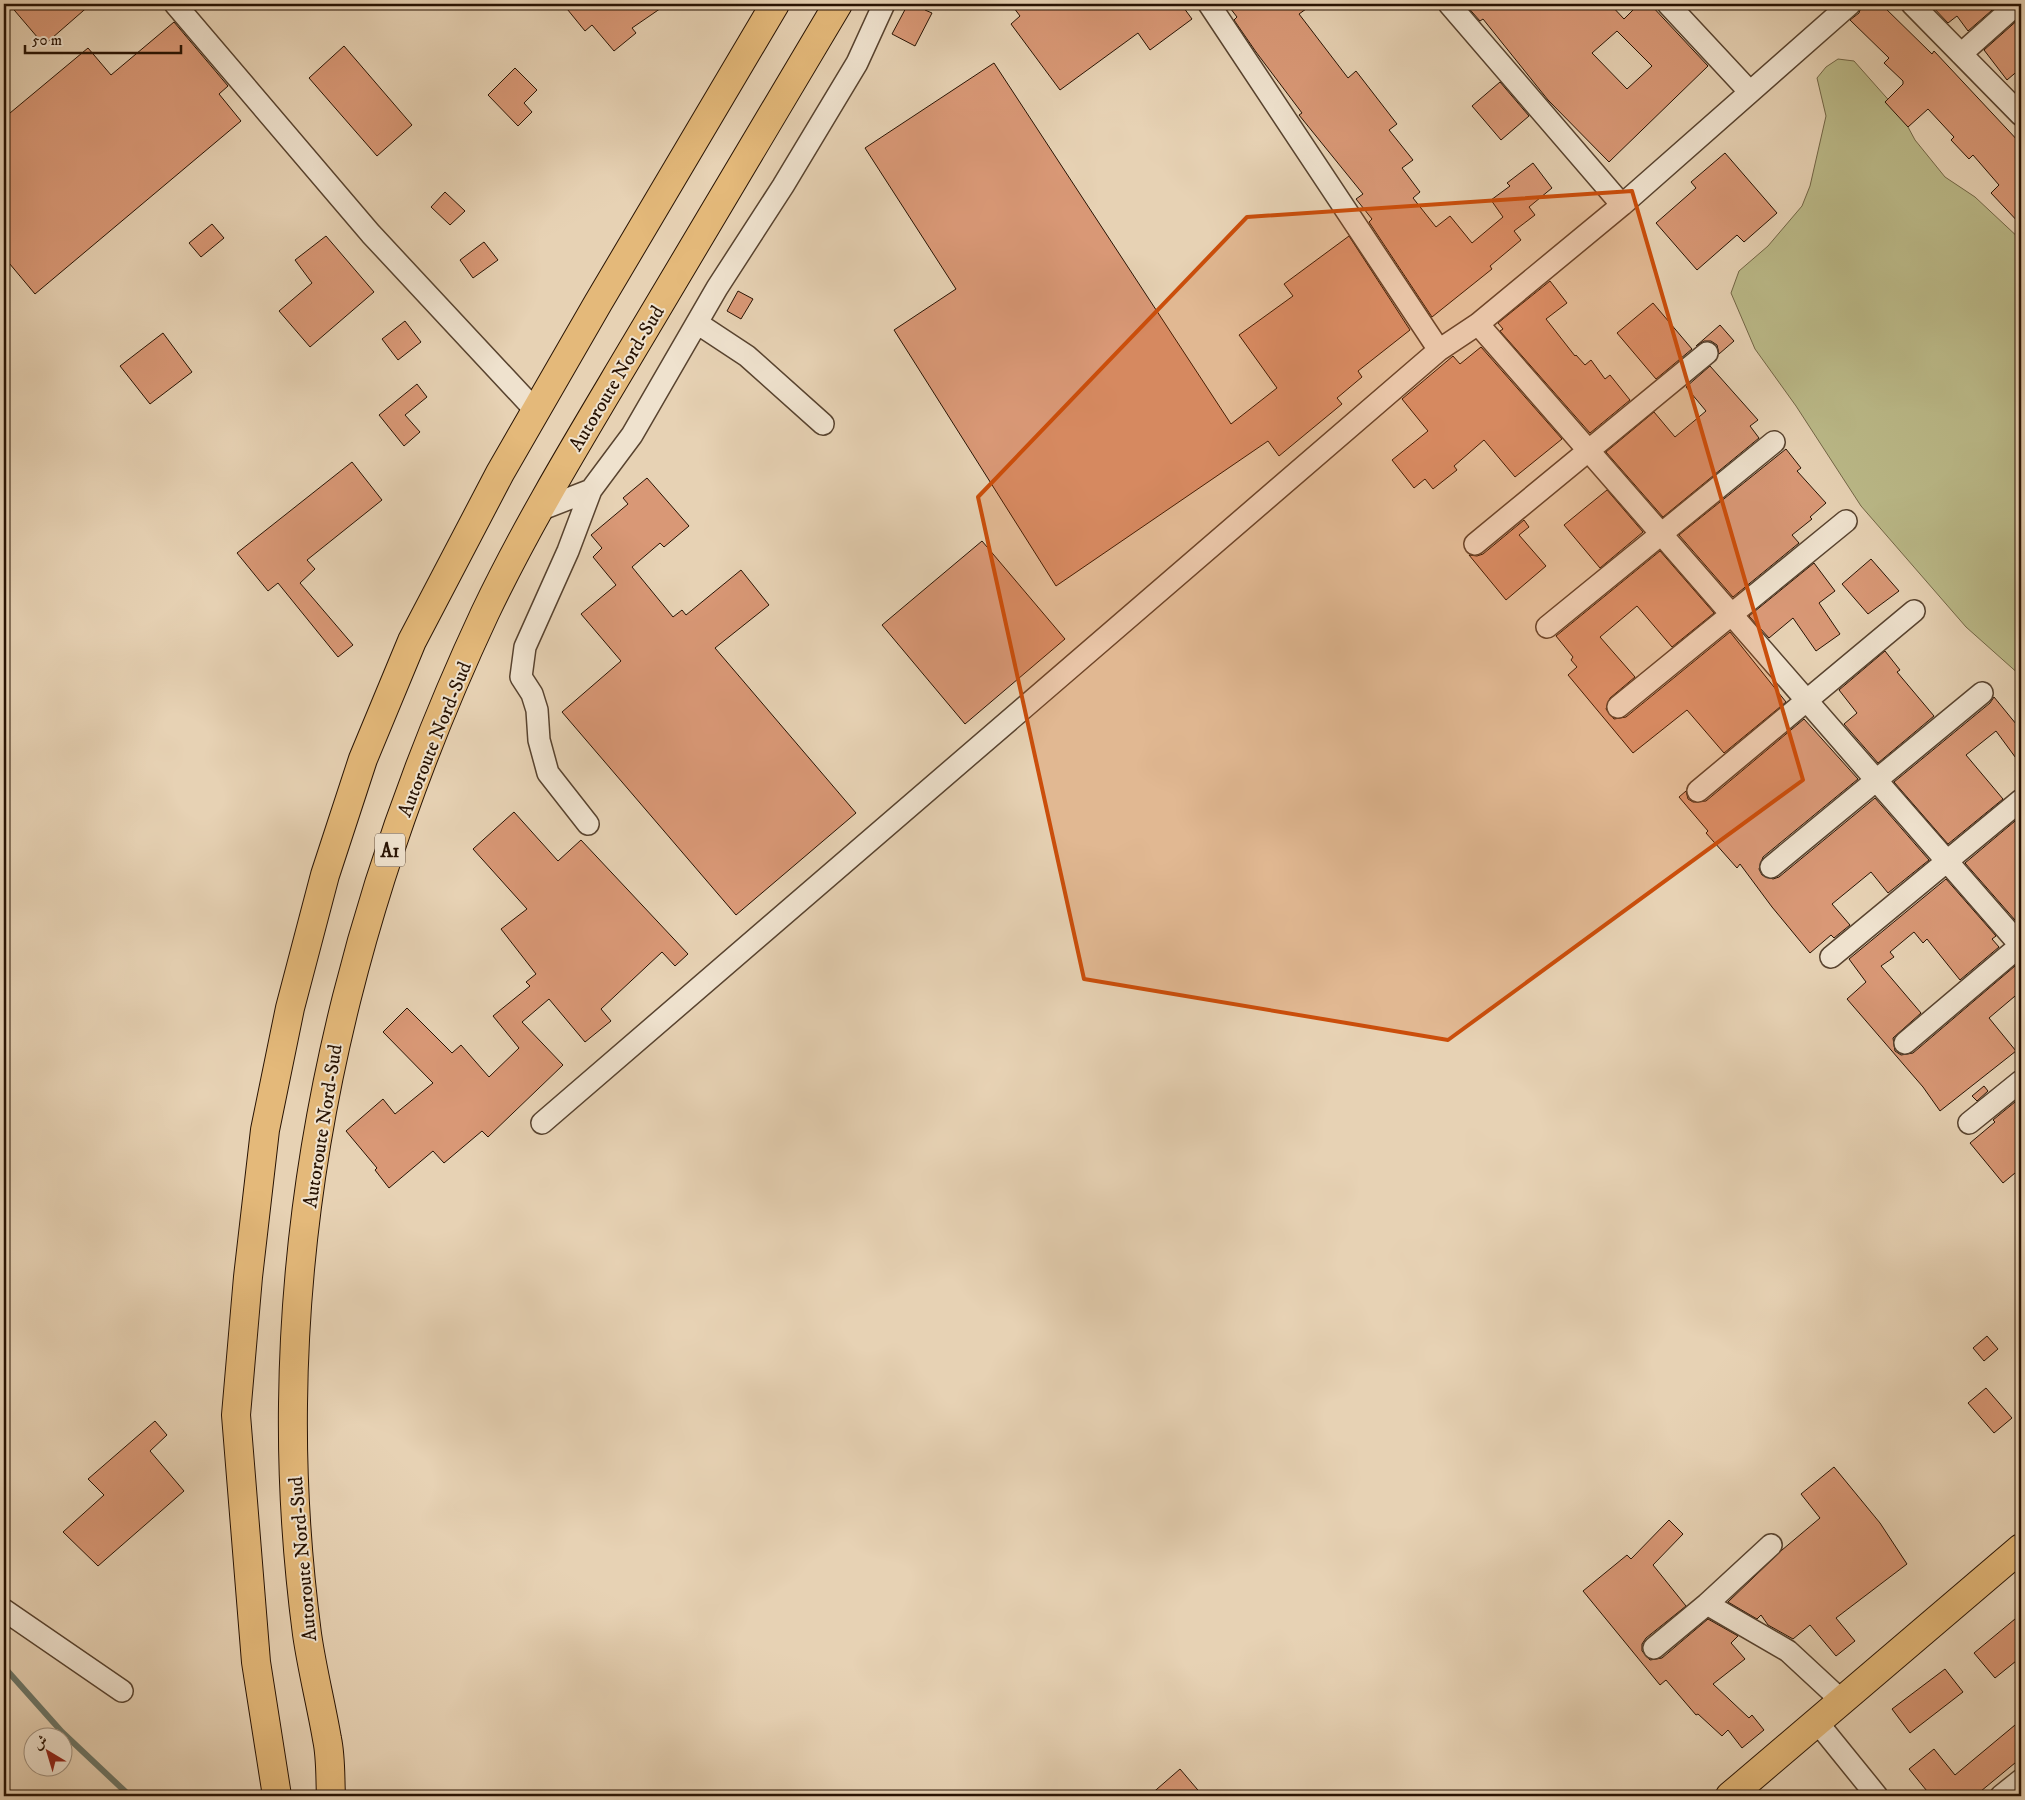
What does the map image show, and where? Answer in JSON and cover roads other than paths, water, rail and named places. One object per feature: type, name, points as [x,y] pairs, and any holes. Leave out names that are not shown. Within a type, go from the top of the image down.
[{"type":"main road","points":[[278,1796],[256,1662],[236,1415],[248,1277],[265,1130],[290,1008],[324,875],[363,759],[412,641],[500,473],[775,4]]},
{"type":"main road","name":"Autoroute Nord-Sud","points":[[331,1796],[328,1745],[308,1640],[294,1526],[293,1403],[297,1316],[313,1157],[337,1032],[378,884],[425,752],[485,613],[537,511],[838,4]]},
{"type":"main road","points":[[1730,1796],[2021,1548]]},
{"type":"street","points":[[175,4],[371,234],[536,411]]},
{"type":"street","points":[[588,824],[548,773],[539,740],[537,710],[532,694],[521,677],[525,647],[568,551],[591,490],[632,435],[697,323],[784,186],[857,62],[884,4]]},
{"type":"street","points":[[1209,4],[1439,350]]},
{"type":"street","points":[[1449,4],[1622,205]]},
{"type":"street","points":[[1668,4],[1749,91]]},
{"type":"street","points":[[542,1123],[1439,350],[1478,324],[1622,205],[1749,91],[1850,4]]},
{"type":"street","points":[[1912,4],[2021,115]]},
{"type":"street","points":[[1961,54],[2017,4]]},
{"type":"street","points":[[697,323],[747,356],[823,424]]},
{"type":"street","points":[[1478,324],[2021,946],[1905,1043]]},
{"type":"street","points":[[1475,544],[1707,352]]},
{"type":"street","points":[[1548,627],[1774,442]]},
{"type":"street","points":[[537,511],[591,490]]},
{"type":"street","points":[[1618,707],[1846,521]]},
{"type":"street","points":[[1698,791],[1914,611]]},
{"type":"street","points":[[1771,867],[1982,693]]},
{"type":"street","points":[[1831,957],[2021,800]]},
{"type":"street","points":[[1969,1123],[2021,1081]]},
{"type":"street","points":[[1654,1648],[1707,1604],[1771,1545]]},
{"type":"street","points":[[1707,1604],[1788,1651],[1842,1701]]},
{"type":"street","points":[[4,1610],[122,1691]]},
{"type":"street","points":[[1817,1722],[1877,1796]]},
{"type":"street","points":[[2001,1796],[2021,1780]]},
{"type":"waterway","points":[[4,1667],[62,1732],[130,1796]]}]
